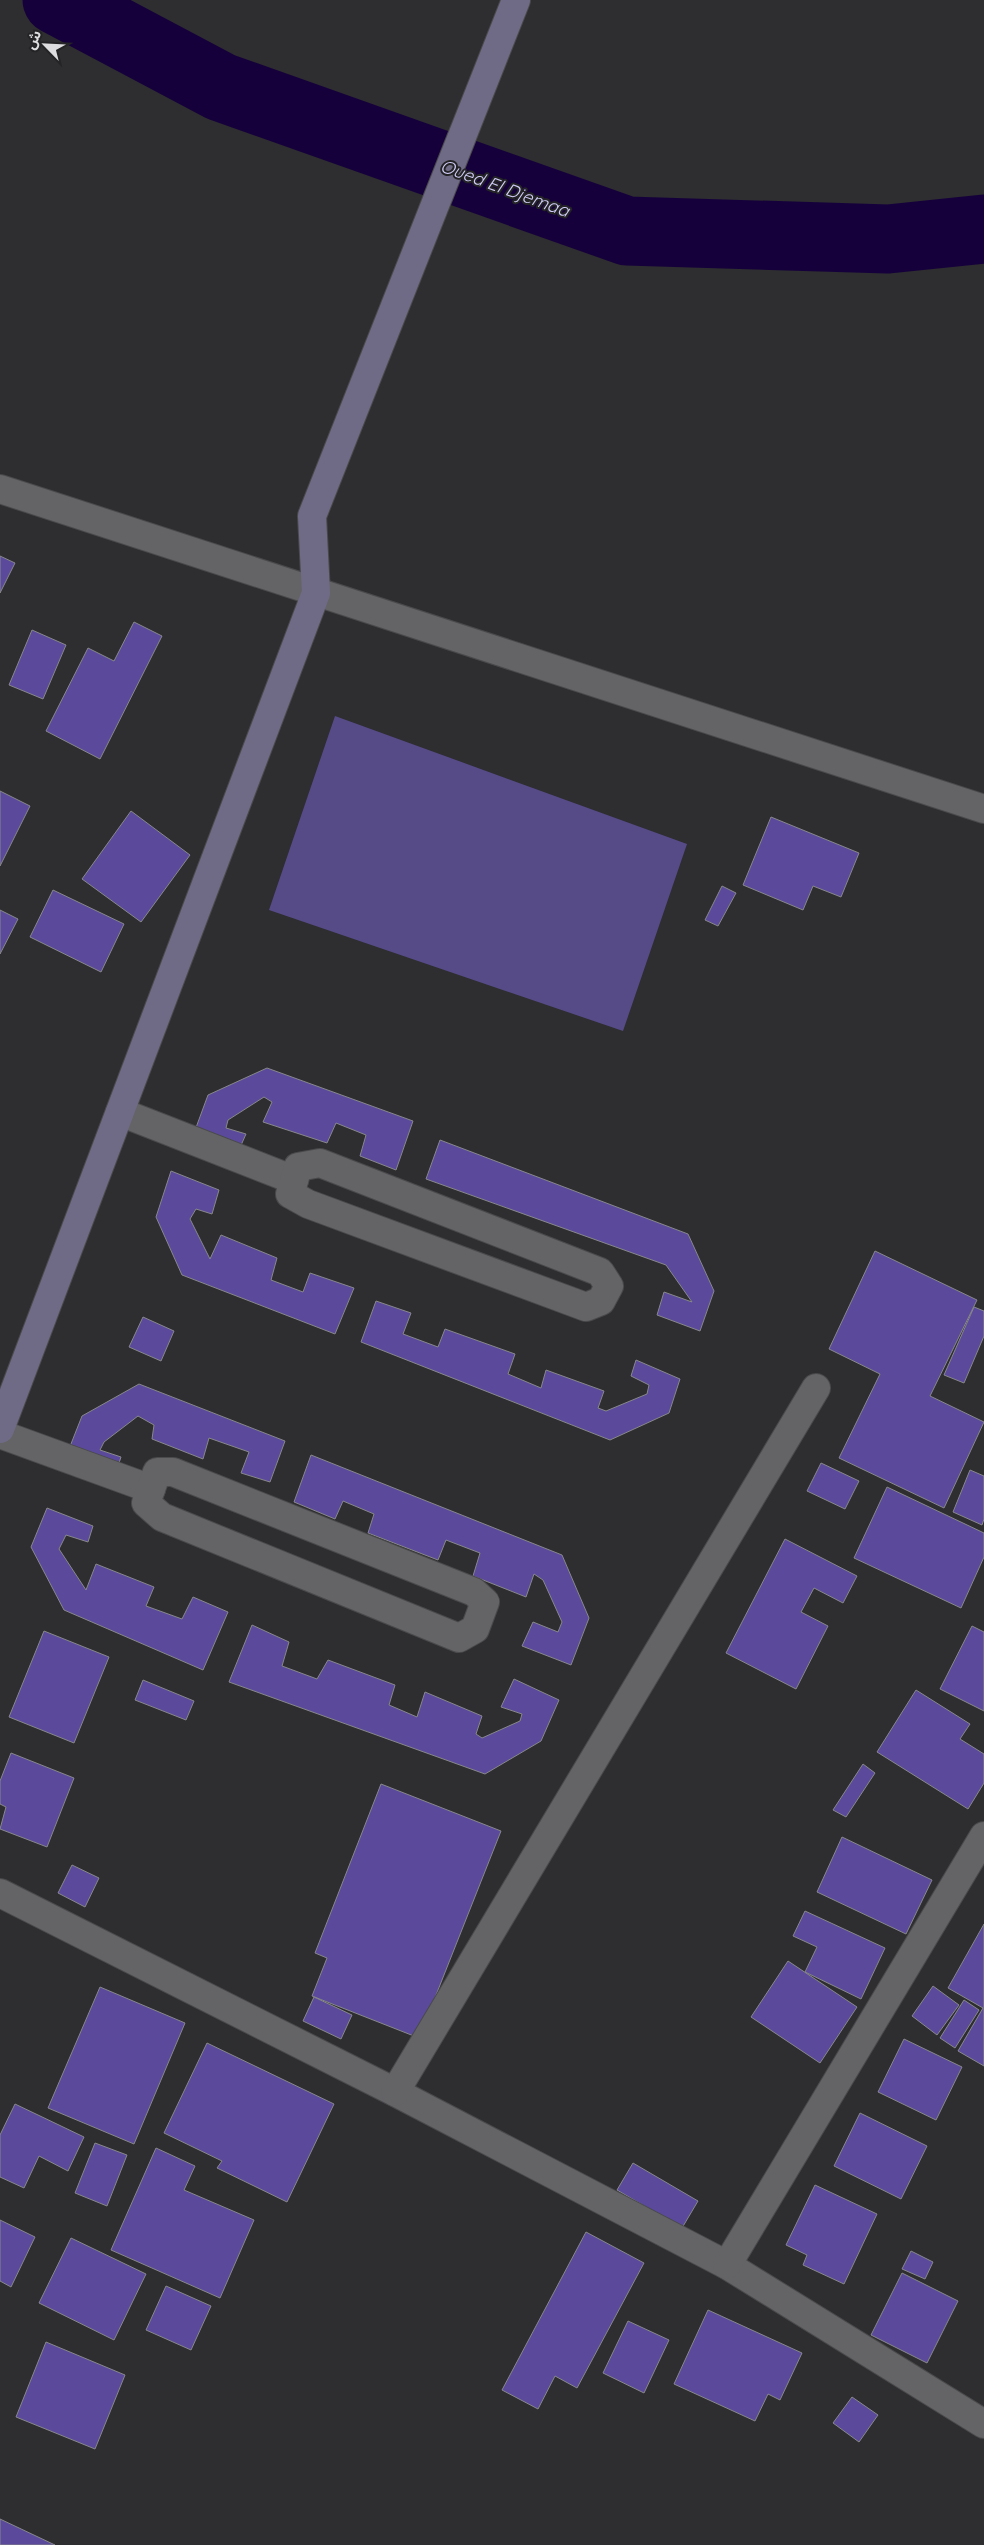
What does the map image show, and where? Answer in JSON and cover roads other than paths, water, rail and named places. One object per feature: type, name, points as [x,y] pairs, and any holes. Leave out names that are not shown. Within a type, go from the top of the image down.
[{"type":"street","points":[[0,1429],[316,593],[312,516],[516,0]]},
{"type":"street","points":[[0,489],[984,809]]},
{"type":"street","points":[[120,1112],[294,1180]]},
{"type":"street","points":[[320,1163],[600,1272],[609,1286],[601,1301],[586,1307],[308,1204],[290,1194],[294,1180],[298,1167],[320,1163]]},
{"type":"street","points":[[395,2092],[816,1388]]},
{"type":"street","points":[[0,1434],[151,1489]]},
{"type":"street","points":[[157,1472],[173,1472],[474,1592],[485,1602],[474,1628],[459,1638],[162,1517],[146,1503],[151,1489],[157,1472]]},
{"type":"street","points":[[727,2265],[984,1836]]},
{"type":"street","points":[[0,1893],[395,2092],[727,2265],[984,2424]]},
{"type":"waterway","name":"Oued El Djemaa","points":[[57,0],[221,87],[627,231],[888,239],[984,229]]}]
